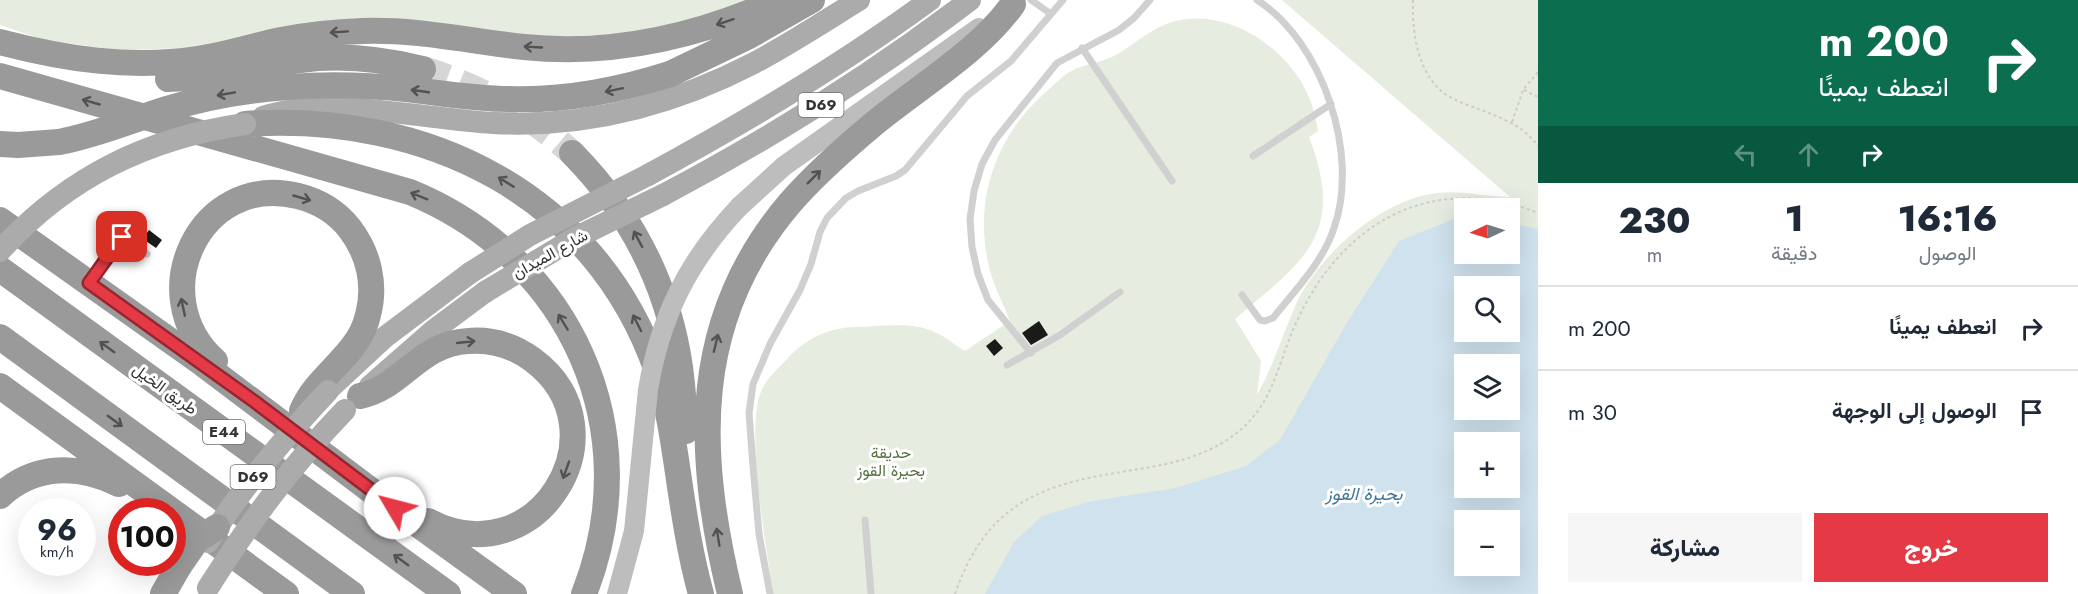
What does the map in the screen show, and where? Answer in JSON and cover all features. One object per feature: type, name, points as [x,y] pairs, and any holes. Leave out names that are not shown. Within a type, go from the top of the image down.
[{"type":"highway","points":[[0,44],[82,59],[144,63],[196,59],[309,35],[363,31],[415,32],[527,47],[583,48],[635,44],[686,34],[779,0]]},
{"type":"highway","points":[[0,144],[59,142],[98,134],[187,103],[262,89],[316,85],[366,86],[479,98],[536,99],[594,94],[670,74],[733,45],[812,0]]},
{"type":"highway","points":[[730,594],[714,507],[709,462],[707,406],[717,339],[738,281],[773,224],[805,185],[878,120],[986,36],[1021,1]]},
{"type":"highway","points":[[0,44],[27,56],[91,73],[134,78],[200,76],[320,58],[381,60],[423,69]]},
{"type":"highway","points":[[0,76],[390,185],[447,209],[501,247],[532,279],[559,314],[580,353],[602,419],[607,454],[608,488],[603,534],[584,594]]},
{"type":"highway","points":[[245,124],[299,123],[360,129],[416,141],[489,172],[524,194],[563,225],[597,262],[626,303],[648,348],[664,396],[699,589]]},
{"type":"highway","points":[[572,153],[603,187],[638,240],[657,281],[671,324],[682,388],[699,589]]},
{"type":"highway","points":[[255,402],[240,381],[212,359],[199,345],[187,322],[181,298],[182,272],[196,237],[212,218],[244,198],[282,193],[318,203],[347,225],[364,252],[371,282],[368,317],[352,349],[324,387],[309,396],[300,421]]},
{"type":"highway","points":[[0,220],[255,402],[377,495],[514,594]]},
{"type":"highway","name":"طريق الخيل","points":[[0,269],[448,594]]},
{"type":"highway","points":[[0,338],[352,594]]},
{"type":"highway","points":[[353,403],[384,387],[417,360],[440,348],[465,341],[492,342],[528,356],[548,374],[563,396],[571,421],[571,454],[560,485],[534,515],[512,528],[489,535],[464,535],[430,522],[400,504],[377,495]]},
{"type":"highway","points":[[0,386],[150,498]]},
{"type":"highway","points":[[0,496],[16,484],[39,473],[78,470],[91,472],[115,482],[140,498]]},
{"type":"highway","points":[[186,524],[286,594]]},
{"type":"highway","points":[[186,565],[197,540],[217,527]]},
{"type":"highway","points":[[211,592],[222,565]]},
{"type":"highway","points":[[254,570],[272,594]]},
{"type":"highway","points":[[163,594],[178,576]]},
{"type":"main road","points":[[0,251],[49,204],[109,165],[171,140],[245,124],[280,113],[328,110],[518,124],[599,117],[652,105],[704,87],[754,63],[859,0]]},
{"type":"main road","name":"شارع الميدان","points":[[324,387],[385,337],[470,273],[530,235],[648,175],[788,96],[861,50],[930,0]]},
{"type":"main road","name":"شارع الميدان","points":[[222,565],[268,498],[294,465],[353,403],[434,330],[485,292],[556,249],[741,153],[808,113],[900,52],[970,0]]},
{"type":"main road","points":[[617,594],[634,531],[652,368],[663,326],[682,283],[694,263],[722,224],[784,165],[1021,1]]},
{"type":"main road","name":"D69","points":[[217,527],[257,472],[300,421]]},
{"type":"main road","points":[[176,594],[182,576]]},
{"type":"lane","points":[[770,594],[759,534],[750,426],[751,394],[764,357],[794,303],[811,264],[820,232],[827,218],[846,198],[905,170],[967,96],[1011,61],[1063,0]]},
{"type":"lane","points":[[1031,353],[988,300],[978,274],[972,247],[970,219],[974,191],[982,164],[1011,117],[1056,63],[1119,30],[1134,18],[1150,0]]},
{"type":"lane","points":[[1242,295],[1257,318],[1269,320],[1307,274],[1327,244],[1341,201],[1340,149],[1331,104],[1316,68],[1295,37],[1266,6],[1257,0]]},
{"type":"lane","points":[[1021,1],[1051,14]]},
{"type":"lane","points":[[1082,48],[1172,181]]},
{"type":"lane","points":[[1253,156],[1331,104]]},
{"type":"lane","points":[[100,222],[147,254]]},
{"type":"lane","points":[[89,283],[122,237]]},
{"type":"lane","points":[[1007,365],[1031,353],[1120,292]]},
{"type":"lane","points":[[866,520],[871,594]]},
{"type":"path","points":[[1413,0],[1412,23],[1416,45],[1433,83],[1462,103],[1512,122],[1538,146]]},
{"type":"path","points":[[1512,122],[1523,90],[1538,72]]},
{"type":"path","points":[[1523,90],[1538,97]]},
{"type":"path","points":[[955,594],[975,548],[1008,513],[1029,498],[1053,486],[1078,479],[1182,461],[1206,452],[1228,439],[1248,423],[1264,403],[1276,380],[1296,322],[1314,290],[1336,261],[1361,236],[1384,219],[1410,207],[1438,199],[1467,198],[1501,202],[1538,213]]},
{"type":"green space","points":[[0,0],[748,0],[715,15],[642,33],[119,50],[44,40],[0,25]]},
{"type":"green space","name":"حديقة بحيرة القوز","points":[[1282,0],[1538,0],[1538,594],[773,594],[756,459],[757,408],[764,385],[795,351],[811,339],[837,329],[916,327],[938,334],[965,351],[1010,321],[988,262],[984,238],[987,191],[993,168],[1015,127],[1030,108],[1071,71],[1114,56],[1164,25],[1186,19],[1208,19],[1230,24],[1251,34],[1287,63],[1300,81],[1311,104],[1318,131],[1309,137],[1320,171],[1323,199],[1320,222],[1312,243],[1298,262],[1281,280],[1235,319],[1261,361],[1257,395],[1297,302],[1308,283],[1338,247],[1355,231],[1395,206],[1416,198],[1446,192],[1510,197]]},
{"type":"water","name":"بحيرة القوز","points":[[1454,219],[1454,264],[1520,264],[1520,225],[1538,229],[1538,594],[985,594],[1014,542],[1042,516],[1092,501],[1176,488],[1246,466],[1280,440],[1345,326],[1399,241]]},
{"type":"building","points":[[149,230],[162,240],[156,248],[143,239]]},
{"type":"building","points":[[1039,321],[1048,335],[1031,345],[1022,333]]},
{"type":"building","points":[[995,339],[1003,348],[994,356],[986,346]]},
{"type":"tunnel","points":[[423,69],[464,84],[502,103],[538,126],[572,153]]},
{"type":"route","points":[[122,237],[89,283],[255,402],[395,508]]}]
